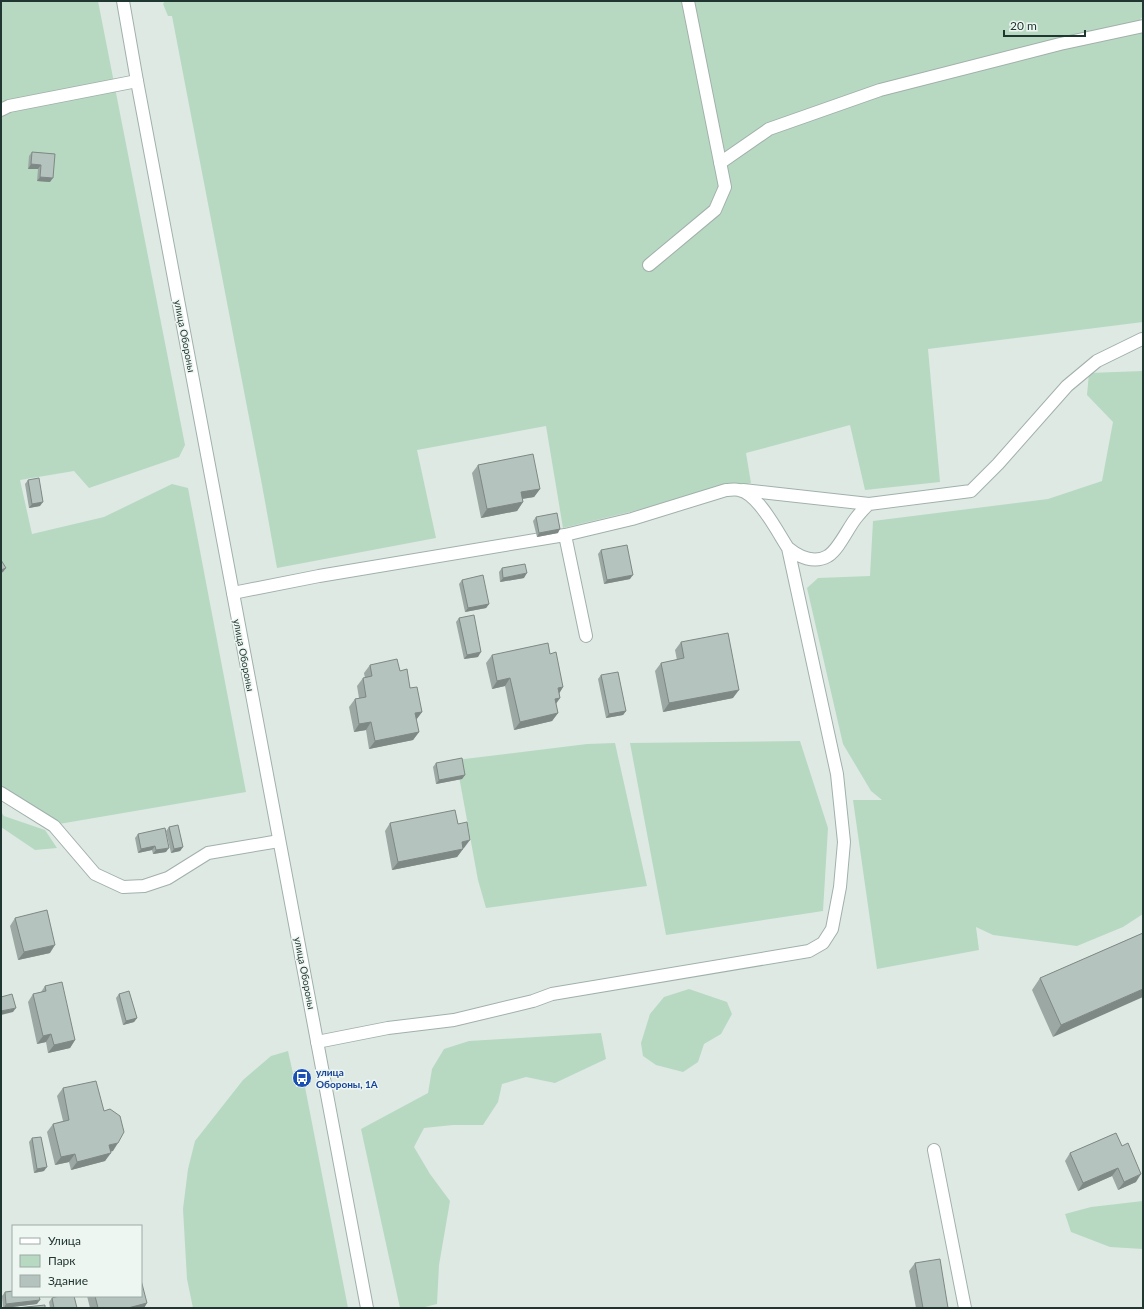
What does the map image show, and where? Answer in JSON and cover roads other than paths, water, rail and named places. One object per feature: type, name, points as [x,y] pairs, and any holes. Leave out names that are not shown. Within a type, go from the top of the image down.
[{"type":"street","name":"улица Обороны","points":[[123,1],[367,1308]]},
{"type":"street","points":[[649,265],[716,210],[725,187],[688,1]]},
{"type":"street","points":[[720,163],[769,130],[880,90],[1060,44],[1143,26]]},
{"type":"street","points":[[1,110],[9,106],[137,81]]},
{"type":"street","points":[[233,593],[319,576],[565,535],[632,520],[726,490],[740,490],[869,504],[971,490],[998,464],[1066,386],[1097,361],[1142,339]]},
{"type":"street","points":[[318,1042],[388,1028],[454,1020],[552,994],[810,951],[823,943],[832,928],[840,888],[844,842],[837,774],[788,548],[769,516],[752,498],[740,490]]},
{"type":"street","points":[[788,548],[797,555],[806,559],[828,556],[836,549],[856,518],[869,504]]},
{"type":"street","points":[[565,535],[586,636]]},
{"type":"street","points":[[1,793],[54,826],[95,874],[123,887],[144,886],[168,878],[208,853],[279,841]]},
{"type":"street","points":[[934,1150],[965,1308]]},
{"type":"place","name":"улица Обороны, 1А","points":[[302,1078]]}]
